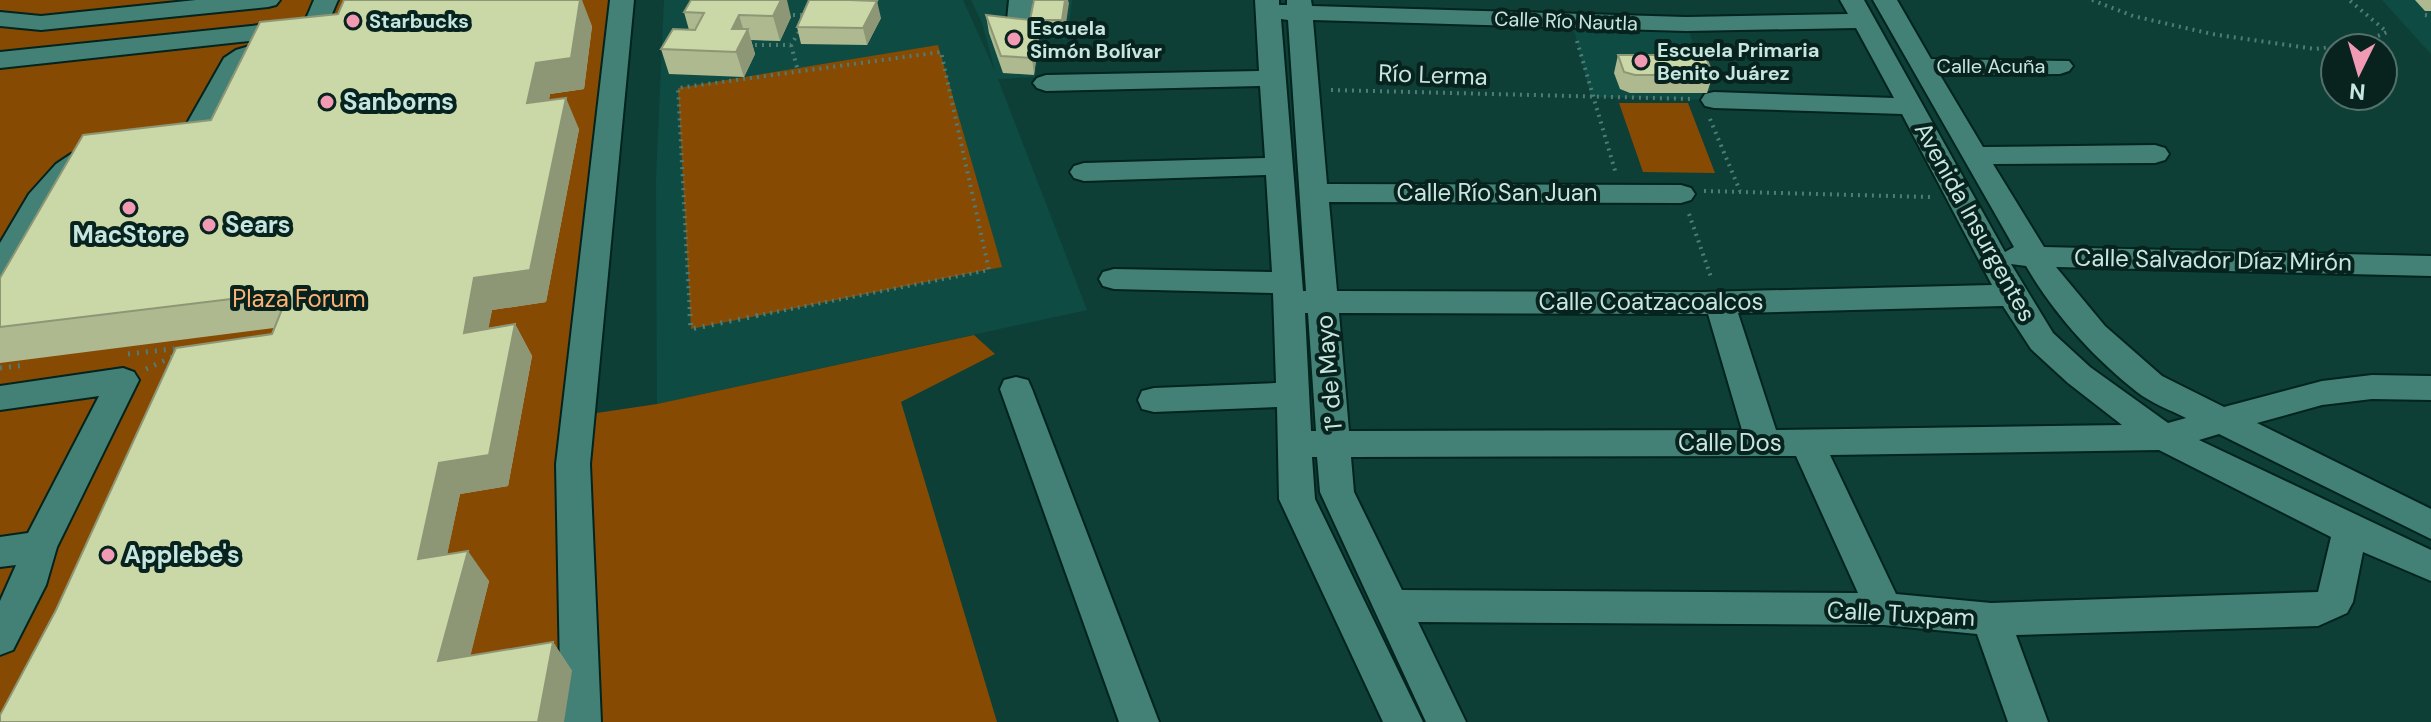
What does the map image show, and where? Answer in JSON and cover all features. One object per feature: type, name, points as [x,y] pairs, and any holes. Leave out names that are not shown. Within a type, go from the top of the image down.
[{"type":"street","points":[[0,80],[8,58],[41,23],[57,0]]},
{"type":"street","points":[[0,19],[41,23],[268,0]]},
{"type":"street","points":[[0,270],[50,184],[68,167],[87,157],[134,153],[177,142],[197,130],[233,63],[245,55],[301,38],[314,26],[326,0]]},
{"type":"street","points":[[581,722],[573,464],[622,0]]},
{"type":"street","points":[[1018,30],[1020,2]]},
{"type":"street","name":"Calle Río Nautla","points":[[1267,6],[1572,22],[1604,12],[1686,24],[1867,7]]},
{"type":"street","name":"1° de Mayo","points":[[1267,6],[1289,292],[1297,499],[1403,722]]},
{"type":"street","name":"1° de Mayo","points":[[1299,6],[1336,443],[1337,492],[1446,722]]},
{"type":"street","name":"Avenida Insurgentes","points":[[1867,7],[1923,67],[2054,288],[2094,334],[2150,385],[2431,525]]},
{"type":"street","name":"Avenida Insurgentes","points":[[1867,7],[1910,106],[1994,256],[2012,295],[2042,341],[2079,375],[2163,437],[2350,530],[2431,566]]},
{"type":"street","points":[[8,58],[314,26]]},
{"type":"street","name":"Calle Acuña","points":[[1923,67],[2060,66]]},
{"type":"street","points":[[1046,83],[1273,78]]},
{"type":"street","points":[[1708,100],[1910,106]]},
{"type":"street","points":[[1974,156],[2155,154]]},
{"type":"street","points":[[1084,172],[1279,166]]},
{"type":"street","name":"Calle Río San Juan","points":[[1313,193],[1681,194]]},
{"type":"street","name":"Calle Salvador Díaz Mirón","points":[[1994,256],[2431,266]]},
{"type":"street","name":"Calle Coatzacoalcos","points":[[1114,279],[1289,292],[1323,302],[1720,303],[2012,295]]},
{"type":"street","points":[[1720,303],[1763,443]]},
{"type":"street","points":[[0,398],[123,380]]},
{"type":"street","points":[[0,638],[14,585],[71,488],[123,380]]},
{"type":"street","points":[[2163,437],[2322,393],[2372,387],[2431,388]]},
{"type":"street","points":[[1016,389],[1139,722]]},
{"type":"street","points":[[1154,400],[1294,394]]},
{"type":"street","name":"Calle Dos","points":[[1296,444],[1763,443],[2163,437]]},
{"type":"street","points":[[1807,442],[1884,609]]},
{"type":"street","name":"Calle Tuxpam","points":[[1392,606],[1884,609],[1991,619],[2318,610],[2334,602],[2350,530]]},
{"type":"street","points":[[0,552],[39,546]]},
{"type":"street","points":[[1991,619],[2028,722]]},
{"type":"path","points":[[2092,0],[2133,16],[2172,25],[2315,49],[2362,43],[2387,32],[2349,0]]},
{"type":"path","points":[[798,72],[791,45],[812,8]]},
{"type":"path","points":[[777,15],[808,15]]},
{"type":"path","points":[[1572,22],[1591,97],[1617,176]]},
{"type":"path","points":[[748,45],[791,45]]},
{"type":"path","points":[[941,52],[989,270],[691,329],[678,88],[798,72],[941,52]]},
{"type":"path","name":"Río Lerma","points":[[1307,89],[1708,100]]},
{"type":"path","points":[[1708,100],[1741,191]]},
{"type":"path","points":[[1681,194],[1720,303]]},
{"type":"path","points":[[123,380],[196,346]]},
{"type":"shaded area","points":[[664,0],[963,0],[995,71],[982,23],[971,0],[1072,0],[1067,40],[1041,38],[1035,77],[998,79],[1087,310],[657,404],[656,179]]},
{"type":"shaded area","points":[[2382,0],[2431,0],[2431,54]]},
{"type":"shaded area","name":"Escuela Primaria Benito Juárez","points":[[1572,22],[1686,24],[1714,100],[1591,97]]},
{"type":"green space","name":"Plaza Forum","points":[[0,0],[632,0],[590,414],[657,404],[974,335],[995,354],[901,402],[997,722],[0,722]]},
{"type":"green space","points":[[938,45],[1002,267],[691,329],[678,88]]},
{"type":"green space","points":[[1619,103],[1688,103],[1715,173],[1643,172]]},
{"type":"building","name":"Plaza Forum","points":[[344,0],[580,0],[571,58],[536,63],[527,103],[566,98],[530,270],[474,278],[464,333],[515,324],[489,455],[439,463],[418,559],[468,551],[438,661],[553,642],[538,722],[0,722],[0,715],[56,610],[176,348],[272,334],[289,292],[0,327],[0,278],[83,135],[211,120],[260,22],[338,14]]},
{"type":"building","points":[[691,0],[781,0],[773,16],[739,15],[732,29],[748,29],[736,52],[661,49],[673,29],[695,30],[704,13],[684,12]]},
{"type":"building","points":[[809,0],[877,1],[863,28],[797,27]]},
{"type":"building","points":[[1034,0],[1065,0],[1062,20],[1037,20],[1032,58],[1001,56],[986,15],[1030,20]]},
{"type":"building","points":[[1618,55],[1705,55],[1713,75],[1635,75],[1624,72]]},
{"type":"place","name":"Starbucks","points":[[353,21]]},
{"type":"place","name":"Escuela Simón Bolívar","points":[[1014,39]]},
{"type":"place","name":"Escuela Primaria Benito Juárez","points":[[1641,61]]},
{"type":"place","name":"Sanborns","points":[[327,102]]},
{"type":"place","name":"MacStore","points":[[129,208]]},
{"type":"place","name":"Sears","points":[[209,225]]},
{"type":"place","name":"Applebe's","points":[[108,555]]}]
